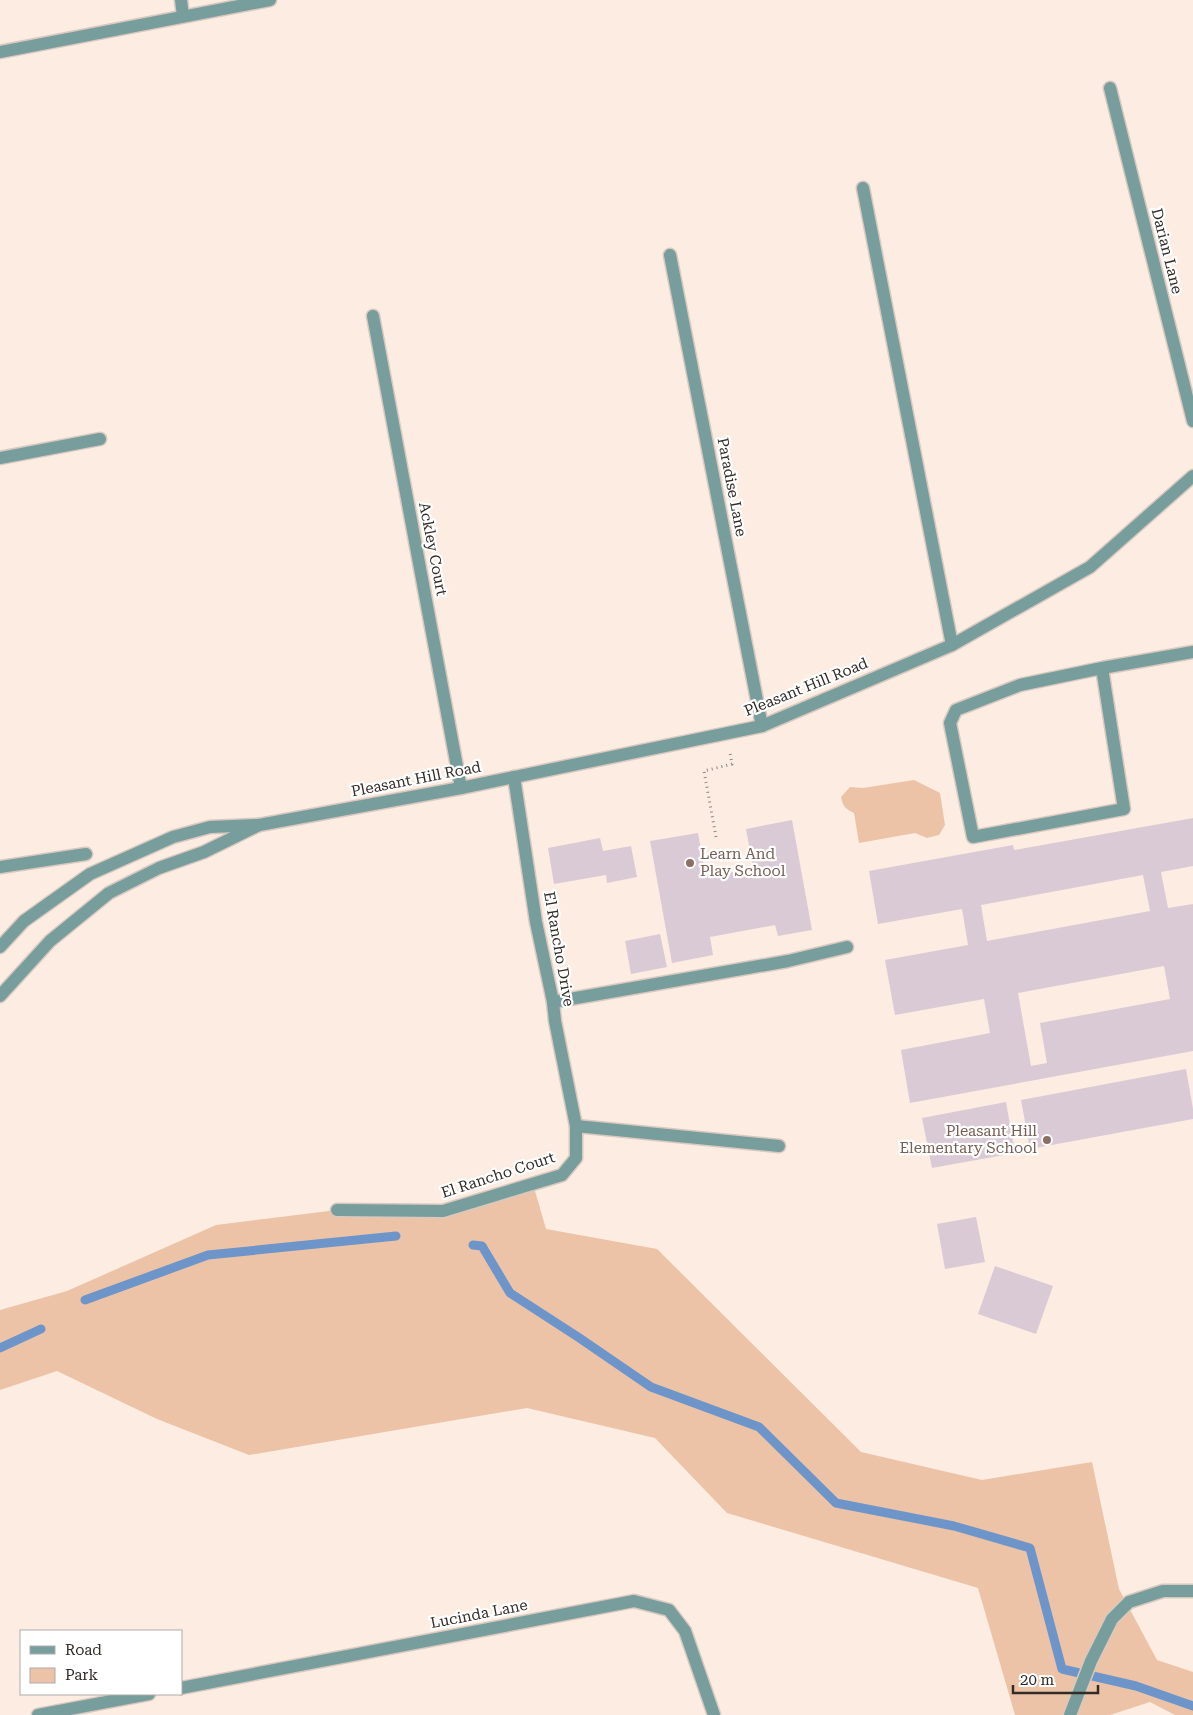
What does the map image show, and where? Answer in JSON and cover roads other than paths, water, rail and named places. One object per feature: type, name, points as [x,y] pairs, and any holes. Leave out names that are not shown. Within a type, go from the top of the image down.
[{"type":"street","points":[[181,0],[183,16]]},
{"type":"street","points":[[0,52],[270,0]]},
{"type":"street","name":"Darian Lane","points":[[1110,88],[1193,421]]},
{"type":"street","points":[[863,188],[952,645]]},
{"type":"street","name":"Paradise Lane","points":[[670,255],[762,726]]},
{"type":"street","name":"Ackley Court","points":[[373,316],[461,788]]},
{"type":"street","points":[[0,458],[100,439]]},
{"type":"street","name":"Pleasant Hill Road","points":[[0,947],[24,921],[90,874],[173,837],[210,827],[260,825],[461,788],[762,726],[952,645],[1090,567],[1193,476]]},
{"type":"street","points":[[1102,668],[1124,809],[972,838],[950,723],[956,710],[1020,685],[1102,668],[1193,652]]},
{"type":"street","name":"El Rancho Drive","points":[[514,777],[536,922],[576,1126]]},
{"type":"street","name":"Pleasant Hill Road","points":[[0,996],[50,941],[109,893],[159,868],[204,852],[260,825]]},
{"type":"street","points":[[0,867],[86,854]]},
{"type":"street","points":[[553,1002],[788,961],[847,947]]},
{"type":"street","points":[[576,1126],[779,1146]]},
{"type":"street","name":"El Rancho Court","points":[[337,1210],[443,1211],[562,1175],[576,1158],[576,1126]]},
{"type":"street","points":[[1070,1715],[1091,1661],[1112,1619],[1129,1602],[1163,1591],[1193,1591]]},
{"type":"street","name":"Lucinda Lane","points":[[182,1688],[634,1601],[669,1610],[685,1631],[714,1715]]},
{"type":"street","points":[[38,1715],[144,1695]]},
{"type":"waterway","points":[[85,1300],[208,1255],[396,1236]]},
{"type":"waterway","points":[[473,1245],[482,1246],[510,1293],[651,1387],[759,1427],[836,1503],[954,1526],[1030,1548],[1062,1669],[1136,1686],[1193,1706]]},
{"type":"waterway","points":[[0,1348],[41,1329]]},
{"type":"place","name":"Learn And Play School","points":[[690,863]]},
{"type":"place","name":"Pleasant Hill Elementary School","points":[[1047,1140]]}]
